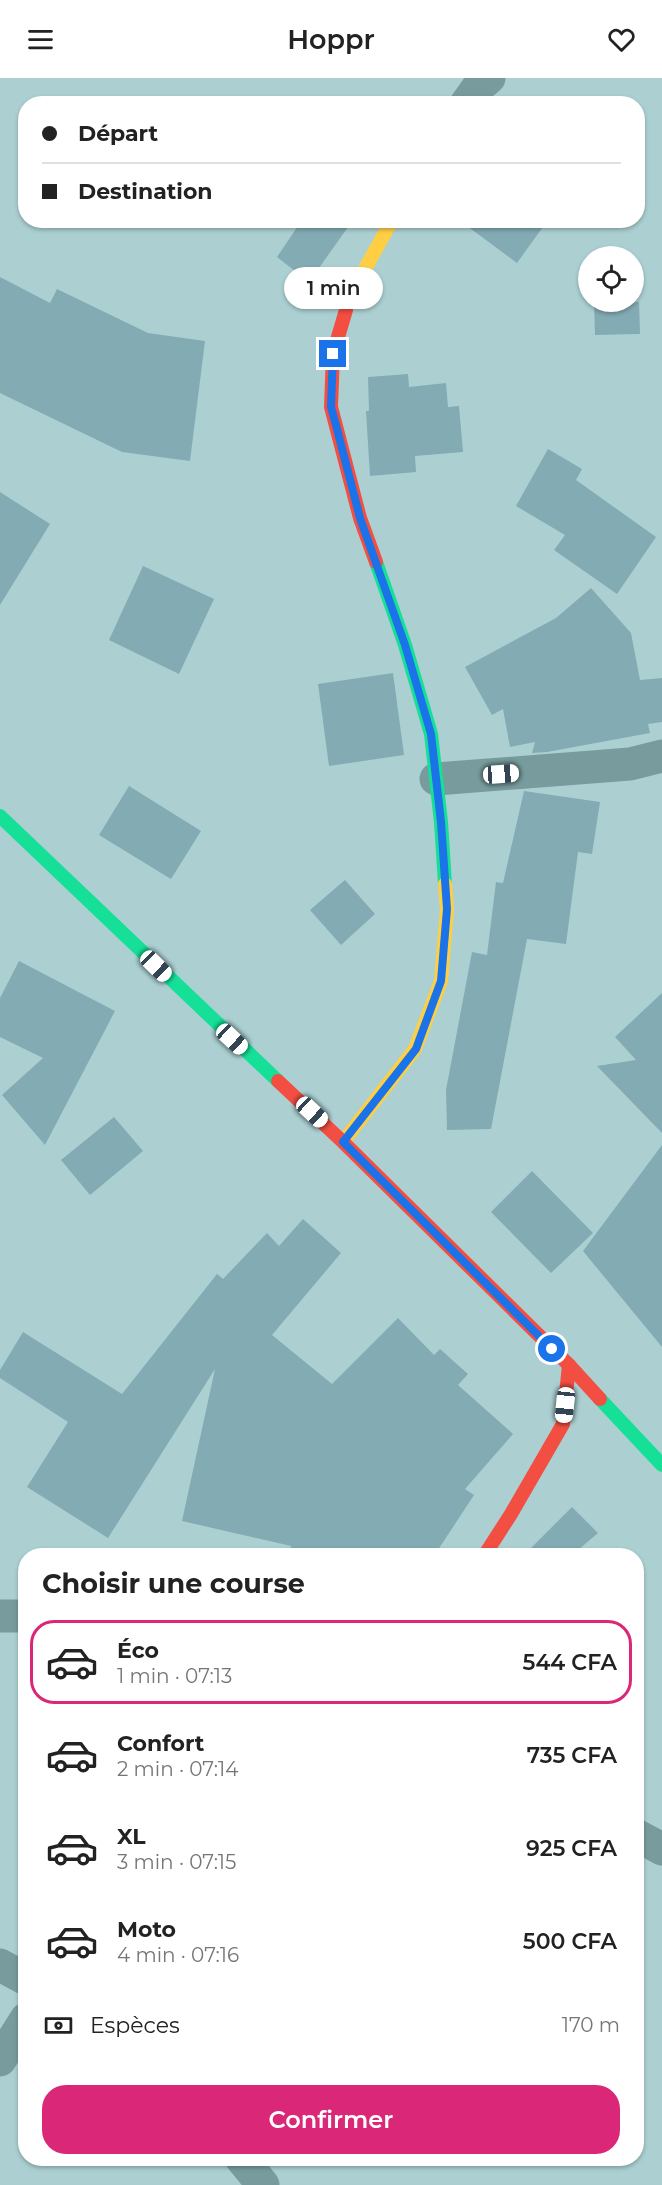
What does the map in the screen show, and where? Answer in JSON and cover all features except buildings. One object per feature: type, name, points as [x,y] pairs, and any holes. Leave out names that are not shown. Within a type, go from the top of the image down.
[{"type":"street","points":[[472,96],[489,78]]},
{"type":"street","points":[[343,1142],[416,1049],[441,981],[447,909],[431,734],[405,645],[360,518],[331,407],[333,354],[346,309],[388,228]]},
{"type":"street","points":[[436,779],[630,764],[662,756]]},
{"type":"street","points":[[0,816],[343,1142],[569,1365],[662,1465]]},
{"type":"street","points":[[489,1548],[563,1424],[569,1365]]},
{"type":"street","points":[[0,1616],[18,1616]]},
{"type":"street","points":[[644,1840],[662,1850]]},
{"type":"street","points":[[0,1965],[18,1975]]},
{"type":"street","points":[[0,2060],[18,2032]]},
{"type":"street","points":[[248,2166],[263,2185]]},
{"type":"traffic: fast","points":[[376,562],[405,645],[431,734],[445,884]]},
{"type":"traffic: fast","points":[[0,816],[278,1081]]},
{"type":"traffic: fast","points":[[600,1399],[662,1465]]},
{"type":"traffic: slow","points":[[346,310],[360,278],[388,228]]},
{"type":"traffic: slow","points":[[343,1142],[415,1049],[441,981],[447,909],[445,884]]},
{"type":"traffic: jam","points":[[346,310],[333,354],[331,407],[360,518],[376,562]]},
{"type":"traffic: jam","points":[[278,1081],[569,1365],[600,1399]]},
{"type":"traffic: jam","points":[[489,1548],[563,1424],[569,1365]]},
{"type":"route","points":[[333,354],[331,407],[360,518],[405,645],[431,734],[441,822],[447,909],[441,981],[416,1049],[343,1142],[552,1349]]}]
